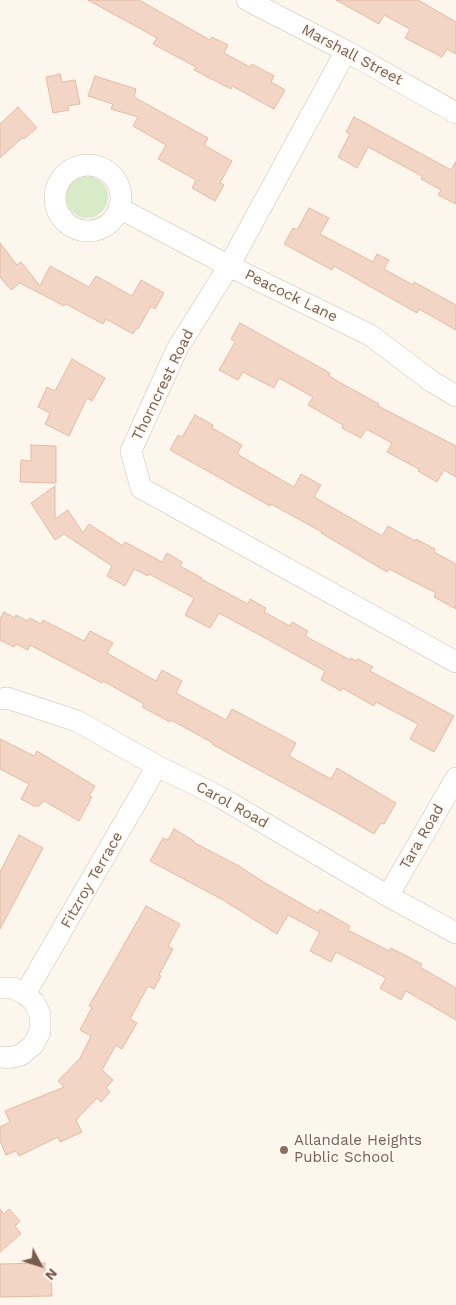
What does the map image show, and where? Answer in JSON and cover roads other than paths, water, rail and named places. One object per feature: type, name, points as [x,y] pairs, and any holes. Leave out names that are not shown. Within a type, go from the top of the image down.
[{"type":"street","name":"Marshall Street","points":[[247,0],[346,51],[456,112]]},
{"type":"street","name":"Thorncrest Road","points":[[346,51],[229,266],[177,349],[130,451],[141,488],[456,662]]},
{"type":"street","name":"Peacock Lane","points":[[119,208],[229,266],[370,335],[431,382],[456,396]]},
{"type":"street","name":"Carol Road","points":[[0,699],[7,698],[77,721],[157,766],[220,797],[388,896],[456,933]]},
{"type":"street","name":"Fitzroy Terrace","points":[[25,994],[157,766]]},
{"type":"street","name":"Tara Road","points":[[388,896],[456,778]]},
{"type":"street","points":[[0,988],[13,988],[25,994],[34,1002],[40,1015],[40,1032],[33,1044],[21,1055],[8,1058],[0,1057]]},
{"type":"place","name":"Allandale Heights Public School","points":[[284,1150]]}]
